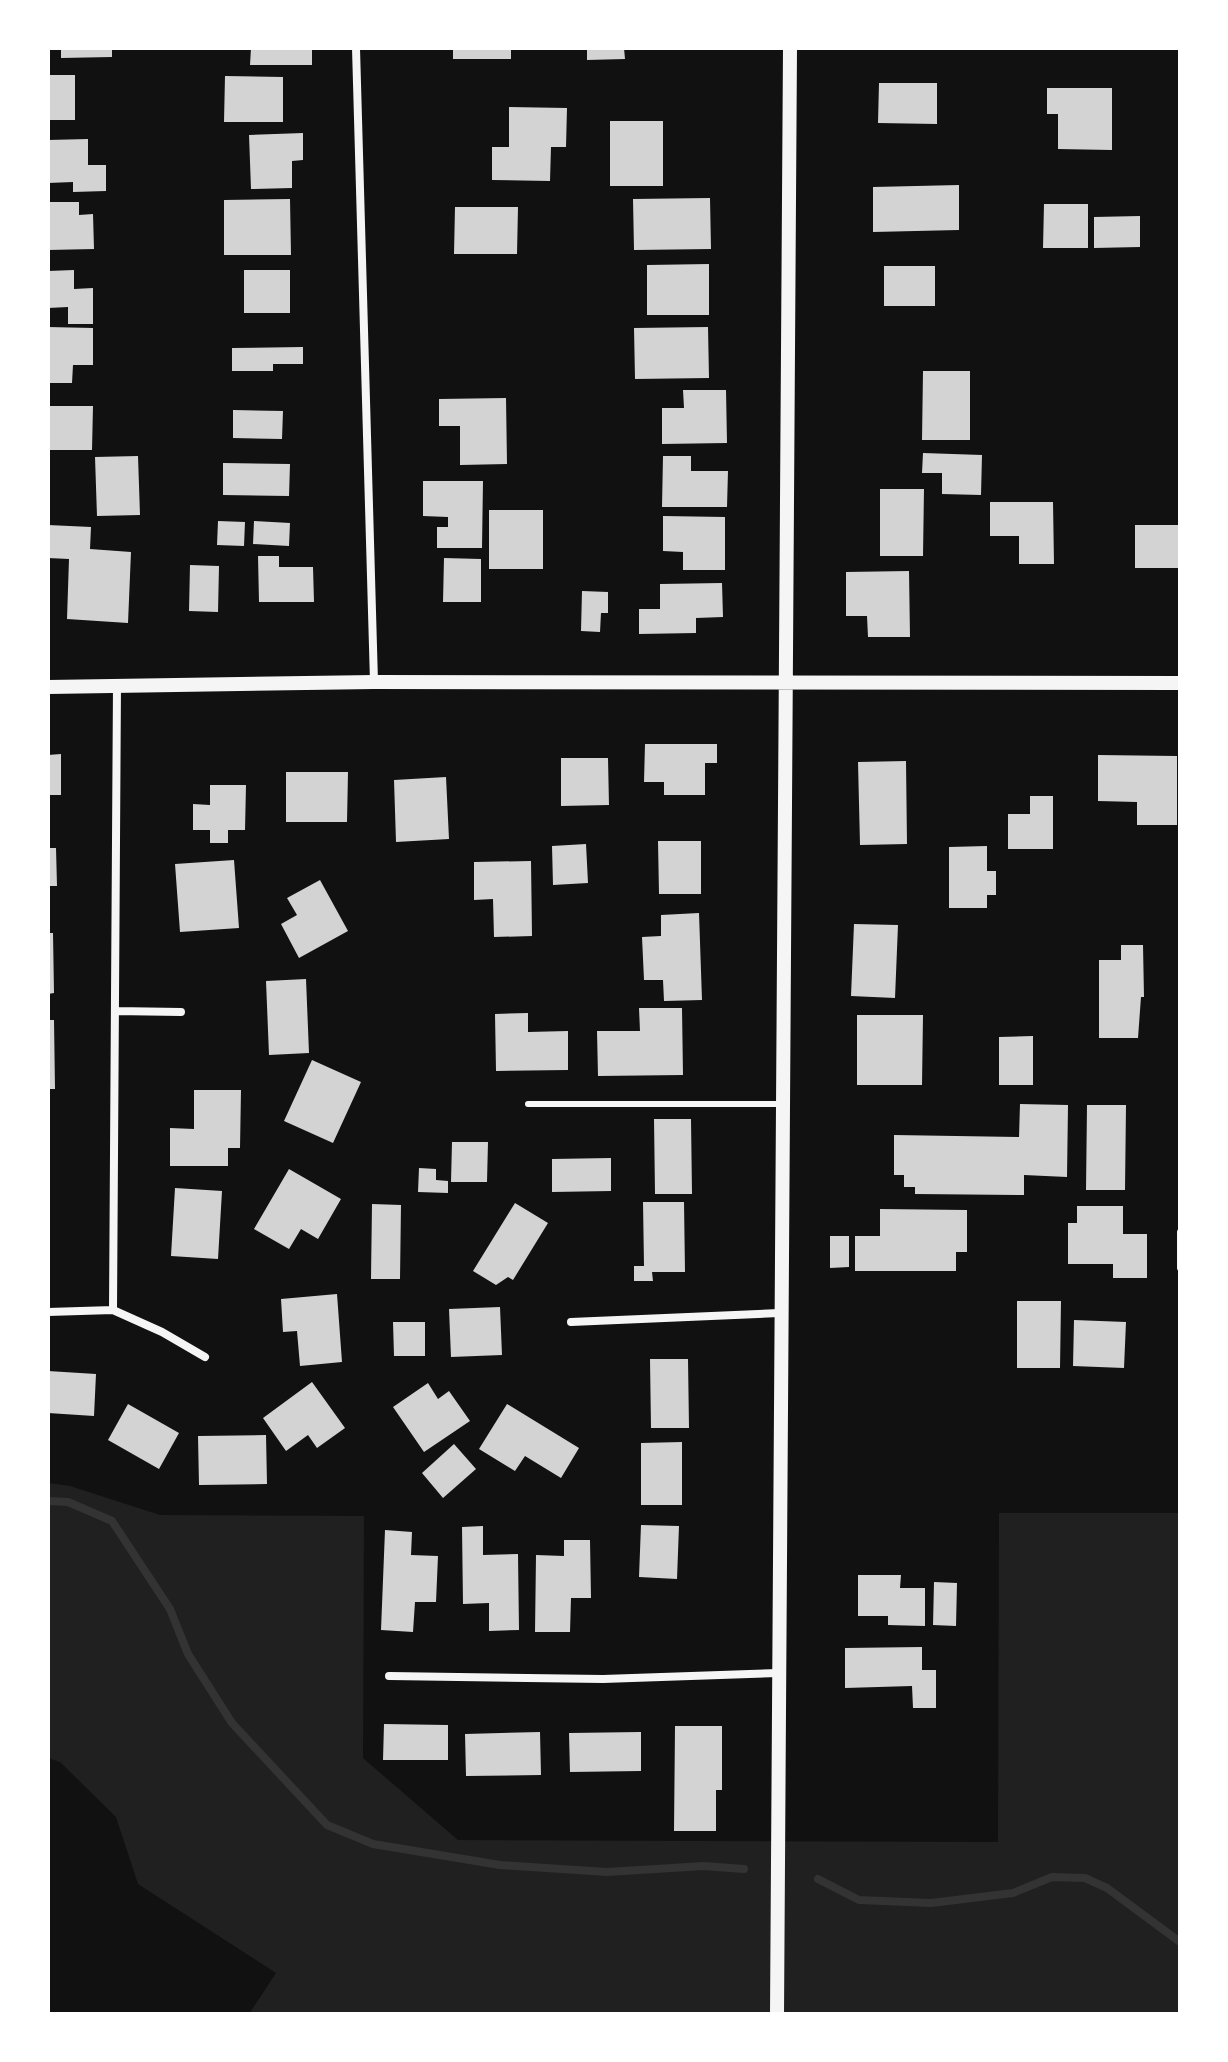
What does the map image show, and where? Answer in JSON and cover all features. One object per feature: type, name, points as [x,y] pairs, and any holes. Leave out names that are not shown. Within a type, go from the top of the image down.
[{"type":"street","points":[[356,48],[374,682]]},
{"type":"street","points":[[777,2014],[779,1313],[790,48]]},
{"type":"street","points":[[48,687],[374,682],[1180,683]]},
{"type":"street","points":[[113,1310],[117,685]]},
{"type":"street","points":[[115,1011],[181,1012]]},
{"type":"street","points":[[48,1312],[113,1310],[205,1357]]},
{"type":"street","points":[[571,1322],[779,1313]]},
{"type":"street","points":[[389,1676],[603,1679],[778,1673]]},
{"type":"lane","points":[[528,1104],[781,1104]]},
{"type":"lane","points":[[1180,1232],[1180,1268]]},
{"type":"shaded area","points":[[48,1483],[70,1486],[160,1515],[364,1516],[363,1758],[458,1840],[998,1842],[999,1513],[1180,1513],[1180,2014],[249,2014],[276,1973],[138,1884],[116,1817],[60,1762],[48,1758]]},
{"type":"building","points":[[61,48],[112,48],[112,57],[61,58]]},
{"type":"building","points":[[251,48],[312,48],[312,65],[250,65]]},
{"type":"building","points":[[453,48],[511,48],[511,59],[453,59]]},
{"type":"building","points":[[587,48],[624,48],[625,59],[587,60]]},
{"type":"building","points":[[48,75],[75,75],[75,120],[48,120]]},
{"type":"building","points":[[225,76],[283,77],[283,122],[224,122]]},
{"type":"building","points":[[879,83],[937,83],[937,124],[878,123]]},
{"type":"building","points":[[1047,88],[1112,88],[1112,150],[1058,149],[1058,114],[1047,114]]},
{"type":"building","points":[[509,107],[567,108],[566,147],[551,147],[550,181],[492,180],[492,147],[509,147]]},
{"type":"building","points":[[610,121],[663,121],[663,186],[610,186]]},
{"type":"building","points":[[303,133],[303,160],[292,161],[292,188],[251,189],[249,135]]},
{"type":"building","points":[[88,139],[88,165],[106,165],[106,191],[73,192],[73,182],[48,183],[48,140]]},
{"type":"building","points":[[959,185],[959,230],[873,232],[873,187]]},
{"type":"building","points":[[710,198],[711,249],[634,250],[633,199]]},
{"type":"building","points":[[290,199],[291,255],[224,255],[224,200]]},
{"type":"building","points":[[48,202],[79,202],[79,215],[93,214],[94,249],[48,250]]},
{"type":"building","points":[[1044,204],[1088,204],[1088,248],[1043,248]]},
{"type":"building","points":[[455,207],[518,207],[517,254],[454,254]]},
{"type":"building","points":[[1140,216],[1140,247],[1094,248],[1094,217]]},
{"type":"building","points":[[709,264],[709,315],[647,315],[647,265]]},
{"type":"building","points":[[884,266],[935,266],[935,306],[884,306]]},
{"type":"building","points":[[74,270],[74,289],[93,288],[93,324],[68,324],[68,307],[48,308],[48,271]]},
{"type":"building","points":[[244,270],[290,270],[290,313],[244,313]]},
{"type":"building","points":[[48,327],[93,328],[93,365],[73,365],[72,383],[48,383]]},
{"type":"building","points":[[708,327],[709,378],[635,379],[634,328]]},
{"type":"building","points":[[303,347],[303,364],[273,364],[273,371],[232,371],[232,348]]},
{"type":"building","points":[[923,371],[970,371],[970,440],[922,440]]},
{"type":"building","points":[[683,390],[726,390],[727,443],[662,444],[662,408],[684,408]]},
{"type":"building","points":[[506,398],[507,464],[460,465],[460,426],[439,426],[439,399]]},
{"type":"building","points":[[48,406],[93,406],[92,450],[48,450]]},
{"type":"building","points":[[233,410],[283,411],[282,439],[233,438]]},
{"type":"building","points":[[923,453],[982,455],[981,495],[942,494],[942,473],[922,473]]},
{"type":"building","points":[[138,456],[140,515],[97,516],[95,457]]},
{"type":"building","points":[[663,456],[691,456],[691,471],[728,471],[727,507],[662,507]]},
{"type":"building","points":[[223,463],[290,464],[289,496],[223,495]]},
{"type":"building","points":[[423,481],[483,481],[482,548],[437,548],[437,527],[448,527],[448,517],[423,516]]},
{"type":"building","points":[[880,489],[924,489],[923,556],[880,556]]},
{"type":"building","points":[[990,502],[1053,502],[1054,564],[1019,564],[1019,536],[990,536]]},
{"type":"building","points":[[489,510],[543,510],[543,569],[489,569]]},
{"type":"building","points":[[663,516],[725,517],[725,570],[683,570],[683,552],[663,551]]},
{"type":"building","points":[[218,521],[245,522],[244,546],[217,545]]},
{"type":"building","points":[[254,521],[290,523],[289,546],[253,544]]},
{"type":"building","points":[[48,525],[91,527],[90,549],[131,552],[128,623],[67,619],[69,559],[48,558]]},
{"type":"building","points":[[1135,525],[1180,525],[1180,568],[1135,568]]},
{"type":"building","points":[[258,556],[279,556],[279,567],[313,567],[314,602],[259,602]]},
{"type":"building","points":[[444,558],[481,559],[481,602],[443,602]]},
{"type":"building","points":[[190,565],[219,566],[218,612],[189,611]]},
{"type":"building","points":[[909,571],[910,637],[868,637],[867,616],[846,616],[846,572]]},
{"type":"building","points":[[722,583],[723,617],[696,618],[696,633],[639,634],[639,609],[660,609],[660,584]]},
{"type":"building","points":[[582,591],[608,592],[608,613],[601,613],[600,632],[581,631]]},
{"type":"building","points":[[645,744],[717,744],[717,763],[705,763],[705,795],[664,795],[664,782],[644,782]]},
{"type":"building","points":[[61,754],[61,795],[48,795],[48,755]]},
{"type":"building","points":[[1098,755],[1177,756],[1177,825],[1137,825],[1137,802],[1098,801]]},
{"type":"building","points":[[561,758],[608,758],[609,805],[561,806]]},
{"type":"building","points":[[906,761],[907,844],[860,845],[858,762]]},
{"type":"building","points":[[286,772],[348,772],[347,822],[286,822]]},
{"type":"building","points":[[446,777],[449,839],[396,842],[394,780]]},
{"type":"building","points":[[210,785],[246,785],[245,830],[228,830],[228,843],[210,843],[210,830],[193,830],[193,804],[210,805]]},
{"type":"building","points":[[1030,796],[1053,796],[1053,849],[1008,849],[1008,814],[1030,814]]},
{"type":"building","points":[[658,841],[701,841],[701,894],[659,894]]},
{"type":"building","points":[[586,844],[588,883],[553,885],[552,846]]},
{"type":"building","points":[[987,846],[987,871],[996,871],[996,895],[987,895],[987,908],[949,908],[949,847]]},
{"type":"building","points":[[48,848],[56,848],[57,886],[48,886]]},
{"type":"building","points":[[234,860],[239,928],[180,932],[175,864]]},
{"type":"building","points":[[531,861],[532,936],[494,937],[493,899],[474,900],[474,862]]},
{"type":"building","points":[[320,880],[348,931],[299,958],[281,924],[297,915],[287,898]]},
{"type":"building","points":[[699,913],[702,1000],[664,1001],[663,980],[644,980],[642,937],[661,936],[661,915]]},
{"type":"building","points":[[854,924],[898,925],[895,998],[851,996]]},
{"type":"building","points":[[48,933],[53,933],[54,993],[48,994]]},
{"type":"building","points":[[1121,945],[1143,945],[1144,997],[1141,997],[1138,1038],[1099,1038],[1099,960],[1121,960]]},
{"type":"building","points":[[306,979],[309,1053],[269,1055],[266,981]]},
{"type":"building","points":[[639,1008],[682,1008],[683,1075],[598,1076],[597,1031],[640,1031]]},
{"type":"building","points":[[528,1013],[528,1032],[568,1031],[568,1070],[496,1071],[495,1014]]},
{"type":"building","points":[[857,1015],[923,1015],[922,1085],[857,1085]]},
{"type":"building","points":[[48,1020],[54,1020],[55,1089],[48,1089]]},
{"type":"building","points":[[1033,1036],[1033,1085],[999,1085],[999,1037]]},
{"type":"building","points":[[312,1060],[361,1082],[333,1143],[284,1121]]},
{"type":"building","points":[[194,1090],[241,1090],[240,1148],[228,1148],[228,1166],[170,1166],[170,1128],[194,1129]]},
{"type":"building","points":[[1020,1104],[1068,1105],[1067,1177],[1024,1175],[1024,1195],[915,1194],[915,1187],[904,1187],[904,1175],[894,1175],[894,1135],[1019,1137]]},
{"type":"building","points":[[1087,1105],[1126,1105],[1125,1190],[1086,1190]]},
{"type":"building","points":[[654,1119],[691,1119],[692,1194],[655,1194]]},
{"type":"building","points":[[452,1142],[488,1142],[487,1182],[451,1182]]},
{"type":"building","points":[[611,1158],[611,1191],[552,1192],[552,1159]]},
{"type":"building","points":[[419,1168],[436,1169],[436,1180],[448,1181],[448,1193],[418,1192]]},
{"type":"building","points":[[289,1169],[341,1199],[318,1239],[301,1229],[289,1249],[254,1229]]},
{"type":"building","points":[[175,1188],[222,1191],[218,1259],[171,1256]]},
{"type":"building","points":[[643,1202],[684,1202],[685,1272],[652,1272],[653,1281],[634,1281],[634,1266],[644,1266]]},
{"type":"building","points":[[515,1203],[548,1223],[513,1280],[508,1277],[496,1285],[473,1271]]},
{"type":"building","points":[[372,1204],[401,1205],[400,1279],[371,1279]]},
{"type":"building","points":[[1077,1206],[1123,1206],[1123,1234],[1147,1234],[1147,1278],[1113,1278],[1113,1264],[1068,1264],[1068,1223],[1077,1223]]},
{"type":"building","points":[[880,1209],[967,1210],[967,1252],[956,1252],[956,1271],[855,1271],[855,1236],[880,1236]]},
{"type":"building","points":[[830,1236],[849,1236],[849,1267],[830,1268]]},
{"type":"building","points":[[337,1294],[342,1362],[300,1366],[297,1331],[283,1332],[281,1299]]},
{"type":"building","points":[[1017,1301],[1061,1301],[1060,1368],[1017,1368]]},
{"type":"building","points":[[500,1307],[502,1355],[451,1357],[449,1309]]},
{"type":"building","points":[[1074,1320],[1126,1322],[1124,1368],[1073,1366]]},
{"type":"building","points":[[393,1322],[425,1322],[425,1356],[394,1356]]},
{"type":"building","points":[[650,1359],[688,1359],[689,1428],[651,1428]]},
{"type":"building","points":[[48,1371],[96,1374],[94,1416],[48,1413]]},
{"type":"building","points":[[312,1382],[345,1428],[317,1448],[308,1435],[286,1451],[263,1418]]},
{"type":"building","points":[[428,1383],[438,1399],[449,1391],[470,1421],[424,1452],[393,1407]]},
{"type":"building","points":[[128,1404],[179,1433],[159,1469],[108,1440]]},
{"type":"building","points":[[507,1404],[579,1448],[561,1478],[525,1456],[515,1471],[479,1449]]},
{"type":"building","points":[[266,1435],[267,1484],[199,1485],[198,1436]]},
{"type":"building","points":[[682,1442],[682,1505],[641,1505],[641,1443]]},
{"type":"building","points":[[454,1444],[476,1469],[443,1498],[422,1473]]},
{"type":"building","points":[[641,1525],[679,1526],[677,1579],[639,1577]]},
{"type":"building","points":[[483,1526],[483,1555],[518,1554],[519,1630],[489,1631],[489,1603],[463,1604],[462,1527]]},
{"type":"building","points":[[385,1530],[412,1532],[411,1555],[438,1556],[436,1602],[415,1602],[413,1632],[381,1630]]},
{"type":"building","points":[[564,1540],[590,1540],[591,1598],[571,1598],[570,1632],[535,1632],[536,1555],[564,1556]]},
{"type":"building","points":[[858,1575],[901,1575],[900,1588],[925,1588],[925,1626],[888,1625],[888,1616],[858,1616]]},
{"type":"building","points":[[934,1582],[957,1583],[956,1626],[933,1625]]},
{"type":"building","points":[[922,1647],[922,1670],[936,1670],[936,1708],[913,1708],[912,1686],[845,1688],[845,1648]]},
{"type":"building","points":[[384,1724],[448,1725],[448,1760],[383,1760]]},
{"type":"building","points":[[675,1726],[722,1726],[722,1790],[716,1790],[716,1831],[674,1831]]},
{"type":"building","points":[[540,1732],[541,1775],[466,1776],[465,1734]]},
{"type":"building","points":[[641,1732],[641,1771],[570,1772],[569,1733]]},
{"type":"waterway","points":[[48,1501],[68,1502],[112,1521],[170,1609],[188,1654],[232,1723],[327,1825],[373,1844],[500,1865],[607,1872],[704,1866],[744,1869]]},
{"type":"waterway","points":[[818,1879],[859,1900],[931,1903],[1013,1893],[1052,1877],[1085,1878],[1107,1888],[1180,1942]]}]
